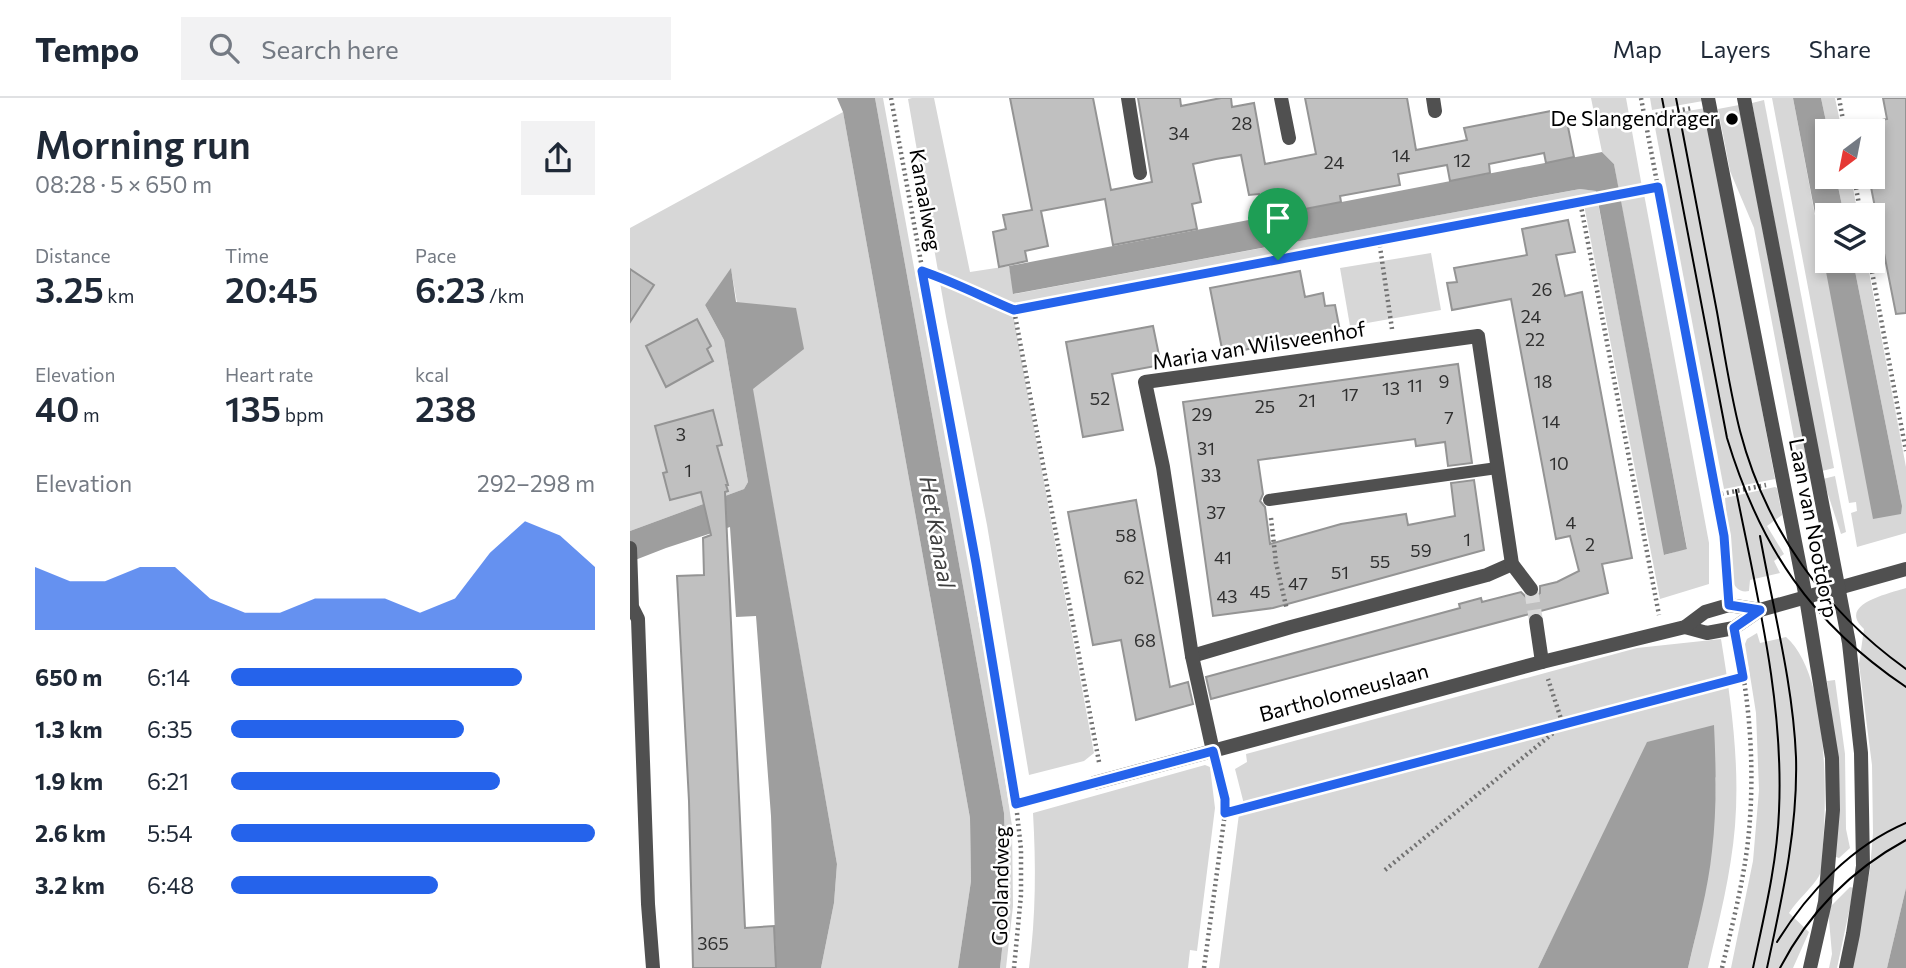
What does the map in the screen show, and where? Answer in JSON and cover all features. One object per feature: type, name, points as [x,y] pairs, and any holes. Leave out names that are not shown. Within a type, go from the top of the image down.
[{"type":"street","points":[[1128,98],[1140,173]]},
{"type":"street","points":[[1281,98],[1289,138]]},
{"type":"street","name":"Laan van Nootdorp","points":[[1707,98],[1807,598],[1832,758],[1833,810],[1825,902],[1810,968]]},
{"type":"street","name":"Laan van Nootdorp","points":[[1744,98],[1849,643],[1861,754],[1864,829],[1863,866],[1846,968]]},
{"type":"street","name":"Maria van Wilsveenhof","points":[[1213,751],[1192,656],[1163,467],[1145,382],[1478,336],[1512,564],[1531,589]]},
{"type":"street","points":[[630,548],[631,607],[638,619],[648,904],[653,968]]},
{"type":"street","points":[[1192,656],[1487,575],[1512,564]]},
{"type":"street","name":"Bartholomeuslaan","points":[[1098,783],[1542,662],[1685,628],[1707,633],[1734,628],[1760,610],[1906,569]]},
{"type":"street","name":"Bartholomeuslaan","points":[[1685,628],[1705,612],[1729,605],[1760,610]]},
{"type":"street","points":[[1536,621],[1542,662]]},
{"type":"lane","points":[[1269,500],[1497,468]]},
{"type":"path","name":"Kanaalweg","points":[[891,98],[976,563],[1016,804]]},
{"type":"path","points":[[1641,98],[1724,536],[1729,605]]},
{"type":"path","points":[[1839,98],[1843,119]]},
{"type":"path","points":[[922,271],[1014,310],[1658,187]]},
{"type":"path","points":[[1582,201],[1662,633]]},
{"type":"path","points":[[1379,240],[1394,347]]},
{"type":"path","points":[[1872,273],[1906,451]]},
{"type":"path","points":[[1014,310],[1098,783],[1016,804]]},
{"type":"path","points":[[1269,500],[1276,563],[1291,627]]},
{"type":"path","points":[[1722,968],[1740,888],[1751,801],[1752,763],[1743,677],[1734,628]]},
{"type":"path","points":[[1542,662],[1563,724]]},
{"type":"path","points":[[1225,813],[1743,677]]},
{"type":"path","points":[[1385,870],[1563,724]]},
{"type":"path","points":[[1204,968],[1225,813],[1225,799],[1213,751]]},
{"type":"path","name":"Goolandweg","points":[[1014,968],[1021,895],[1021,849],[1016,804]]},
{"type":"shaded area","points":[[875,98],[883,98],[993,700],[1012,826],[1013,906],[1006,968],[1000,968],[1007,904],[1004,813]]},
{"type":"shaded area","points":[[934,98],[970,272],[1009,266],[1014,294],[1580,189],[1597,191],[1597,194],[1012,308],[1094,753],[1084,761],[1029,775],[987,525],[946,317],[908,99]]},
{"type":"shaded area","points":[[1591,98],[1626,98],[1642,187],[1619,192],[1614,164],[1602,152]]},
{"type":"shaded area","points":[[1650,98],[1703,98],[1703,101],[1652,110]]},
{"type":"shaded area","points":[[1772,98],[1793,98],[1815,216],[1815,273],[1828,273],[1902,506],[1855,273],[1869,273],[1906,467],[1906,533],[1857,547],[1851,513],[1857,511],[1856,502],[1849,503]]},
{"type":"shaded area","points":[[1821,98],[1835,98],[1839,119],[1825,119]]},
{"type":"shaded area","points":[[1764,100],[1834,468],[1822,471],[1752,103]]},
{"type":"shaded area","points":[[1739,105],[1809,473],[1801,475],[1754,228],[1730,171],[1718,109]]},
{"type":"shaded area","points":[[1705,108],[1775,479],[1724,489],[1653,117]]},
{"type":"shaded area","points":[[843,112],[970,818],[971,881],[958,968],[821,968],[834,903],[837,864],[731,269],[705,305],[724,340],[748,482],[744,489],[630,531],[630,228]]},
{"type":"shaded area","points":[[1839,189],[1853,189],[1856,203],[1841,203]]},
{"type":"shaded area","points":[[1644,194],[1709,543],[1709,584],[1660,599],[1584,205],[1598,203],[1665,555],[1687,548],[1620,198]]},
{"type":"shaded area","points":[[1431,253],[1441,310],[1350,326],[1340,268]]},
{"type":"shaded area","points":[[1835,476],[1846,532],[1841,534],[1823,479]]},
{"type":"shaded area","points":[[1775,487],[1782,515],[1767,526],[1784,554],[1774,561],[1780,573],[1750,580],[1749,591],[1740,591],[1732,580],[1725,498]]},
{"type":"shaded area","points":[[1906,588],[1906,888],[1887,968],[1851,968],[1870,870],[1873,833],[1872,765],[1859,664],[1864,629],[1857,621],[1856,613],[1866,603]]},
{"type":"shaded area","points":[[1757,633],[1760,643],[1786,637],[1800,654],[1810,677],[1822,735],[1825,795],[1822,865],[1816,881],[1789,913],[1809,932],[1793,968],[1731,968],[1753,861],[1759,790],[1756,713],[1745,644],[1747,639]]},
{"type":"shaded area","points":[[1721,639],[1734,732],[1736,802],[1731,862],[1708,968],[1688,968],[1707,873],[1716,777],[1578,887],[1538,968],[1219,968],[1239,814],[1246,812],[1235,769],[1247,762],[1246,754],[1637,648]]},
{"type":"shaded area","points":[[1835,680],[1845,754],[1846,829],[1850,848],[1839,858],[1836,857],[1836,769],[1827,681]]},
{"type":"shaded area","points":[[1205,765],[1210,767],[1215,808],[1197,951],[1190,950],[1188,968],[1029,968],[1035,890],[1033,813]]},
{"type":"shaded area","points":[[1850,887],[1854,888],[1837,968],[1829,968],[1832,954],[1828,909]]},
{"type":"water","name":"Het Kanaal","points":[[837,98],[875,98],[1004,813],[1007,904],[1000,968],[958,968],[971,881],[970,818],[843,112]]},
{"type":"water","points":[[1793,98],[1821,98],[1825,119],[1815,119],[1815,189],[1839,189],[1841,203],[1815,203],[1815,214]]},
{"type":"water","points":[[1602,152],[1614,164],[1687,549],[1664,555],[1596,191],[1580,189],[1013,294],[1009,266]]},
{"type":"water","points":[[731,268],[736,302],[796,308],[804,349],[753,389],[837,864],[834,903],[821,968],[776,968],[771,816],[756,616],[736,617],[730,527],[630,562],[630,531],[744,489],[748,482],[724,340],[705,305]]},
{"type":"water","points":[[1826,273],[1855,273],[1902,506],[1901,514],[1873,519]]},
{"type":"water","points":[[1714,725],[1716,788],[1712,851],[1688,968],[1538,968],[1647,742]]},
{"type":"water","points":[[1906,888],[1906,968],[1887,968]]},
{"type":"building","points":[[1010,98],[1093,98],[1111,190],[1152,182],[1138,98],[1180,98],[1181,106],[1221,98],[1231,98],[1232,107],[1254,103],[1265,164],[1316,154],[1305,98],[1407,98],[1416,150],[1467,140],[1464,128],[1551,111],[1554,125],[1567,122],[1574,157],[1546,163],[1544,153],[1489,164],[1490,173],[1450,181],[1447,165],[1398,174],[1400,185],[1340,196],[1341,202],[1263,217],[1259,194],[1249,195],[1241,155],[1216,159],[1193,164],[1201,202],[1192,204],[1197,229],[1113,245],[1105,199],[1041,211],[1048,246],[1025,251],[1027,261],[999,267],[993,232],[1006,229],[1003,215],[1032,210]]},
{"type":"building","points":[[1883,98],[1906,98],[1906,313],[1896,314],[1885,258],[1885,203],[1874,203],[1871,189],[1885,189],[1887,119]]},
{"type":"building","points":[[1568,220],[1575,252],[1556,255],[1565,296],[1582,292],[1632,558],[1602,564],[1608,593],[1211,699],[1206,677],[1460,608],[1459,604],[1481,598],[1482,602],[1521,592],[1527,598],[1533,598],[1540,593],[1540,586],[1557,582],[1579,571],[1570,536],[1556,539],[1511,299],[1452,310],[1447,283],[1457,282],[1454,268],[1527,255],[1522,229]]},
{"type":"building","points":[[630,269],[654,285],[630,322]]},
{"type":"building","points":[[1300,271],[1305,297],[1323,293],[1325,306],[1335,305],[1340,331],[1223,354],[1210,288]]},
{"type":"building","points":[[697,319],[711,346],[707,349],[713,361],[666,387],[646,346]]},
{"type":"building","points":[[1153,326],[1161,365],[1112,374],[1123,430],[1083,437],[1066,342]]},
{"type":"building","points":[[1458,364],[1472,463],[1448,466],[1445,442],[1416,446],[1415,439],[1258,460],[1263,494],[1260,501],[1265,507],[1270,544],[1341,524],[1406,514],[1408,525],[1455,516],[1451,483],[1474,480],[1484,550],[1273,608],[1213,616],[1183,402]]},
{"type":"building","points":[[713,410],[722,445],[717,446],[728,485],[728,491],[725,492],[745,928],[774,926],[776,968],[693,968],[689,801],[677,576],[704,575],[703,538],[711,535],[701,492],[670,500],[663,473],[667,472],[655,426]]},
{"type":"building","points":[[1136,500],[1170,687],[1188,682],[1193,704],[1136,720],[1121,640],[1093,645],[1068,512]]},
{"type":"tunnel","points":[[1531,589],[1536,621]]},
{"type":"tram line","points":[[1662,98],[1727,438],[1740,477],[1773,548],[1816,609],[1872,662],[1906,687]]},
{"type":"tram line","points":[[1676,98],[1733,401],[1751,467],[1765,502],[1782,534],[1824,594],[1876,646],[1906,669]]},
{"type":"tram line","points":[[1736,490],[1767,649],[1779,770],[1776,851],[1753,968]]},
{"type":"tram line","points":[[1760,536],[1787,674],[1796,757],[1792,837],[1767,968]]},
{"type":"tram line","points":[[1777,942],[1789,923],[1833,872],[1867,844],[1906,823]]},
{"type":"tram line","points":[[1780,968],[1804,929],[1833,894],[1867,865],[1906,840]]},
{"type":"place","name":"De Slangendrager","points":[[1732,119]]},
{"type":"route","points":[[1658,187],[1724,536],[1729,605],[1760,610],[1734,628],[1743,677],[1225,813],[1220,773],[1213,751],[1016,804],[976,563],[922,271],[1014,310],[1278,260],[1658,187]]}]
